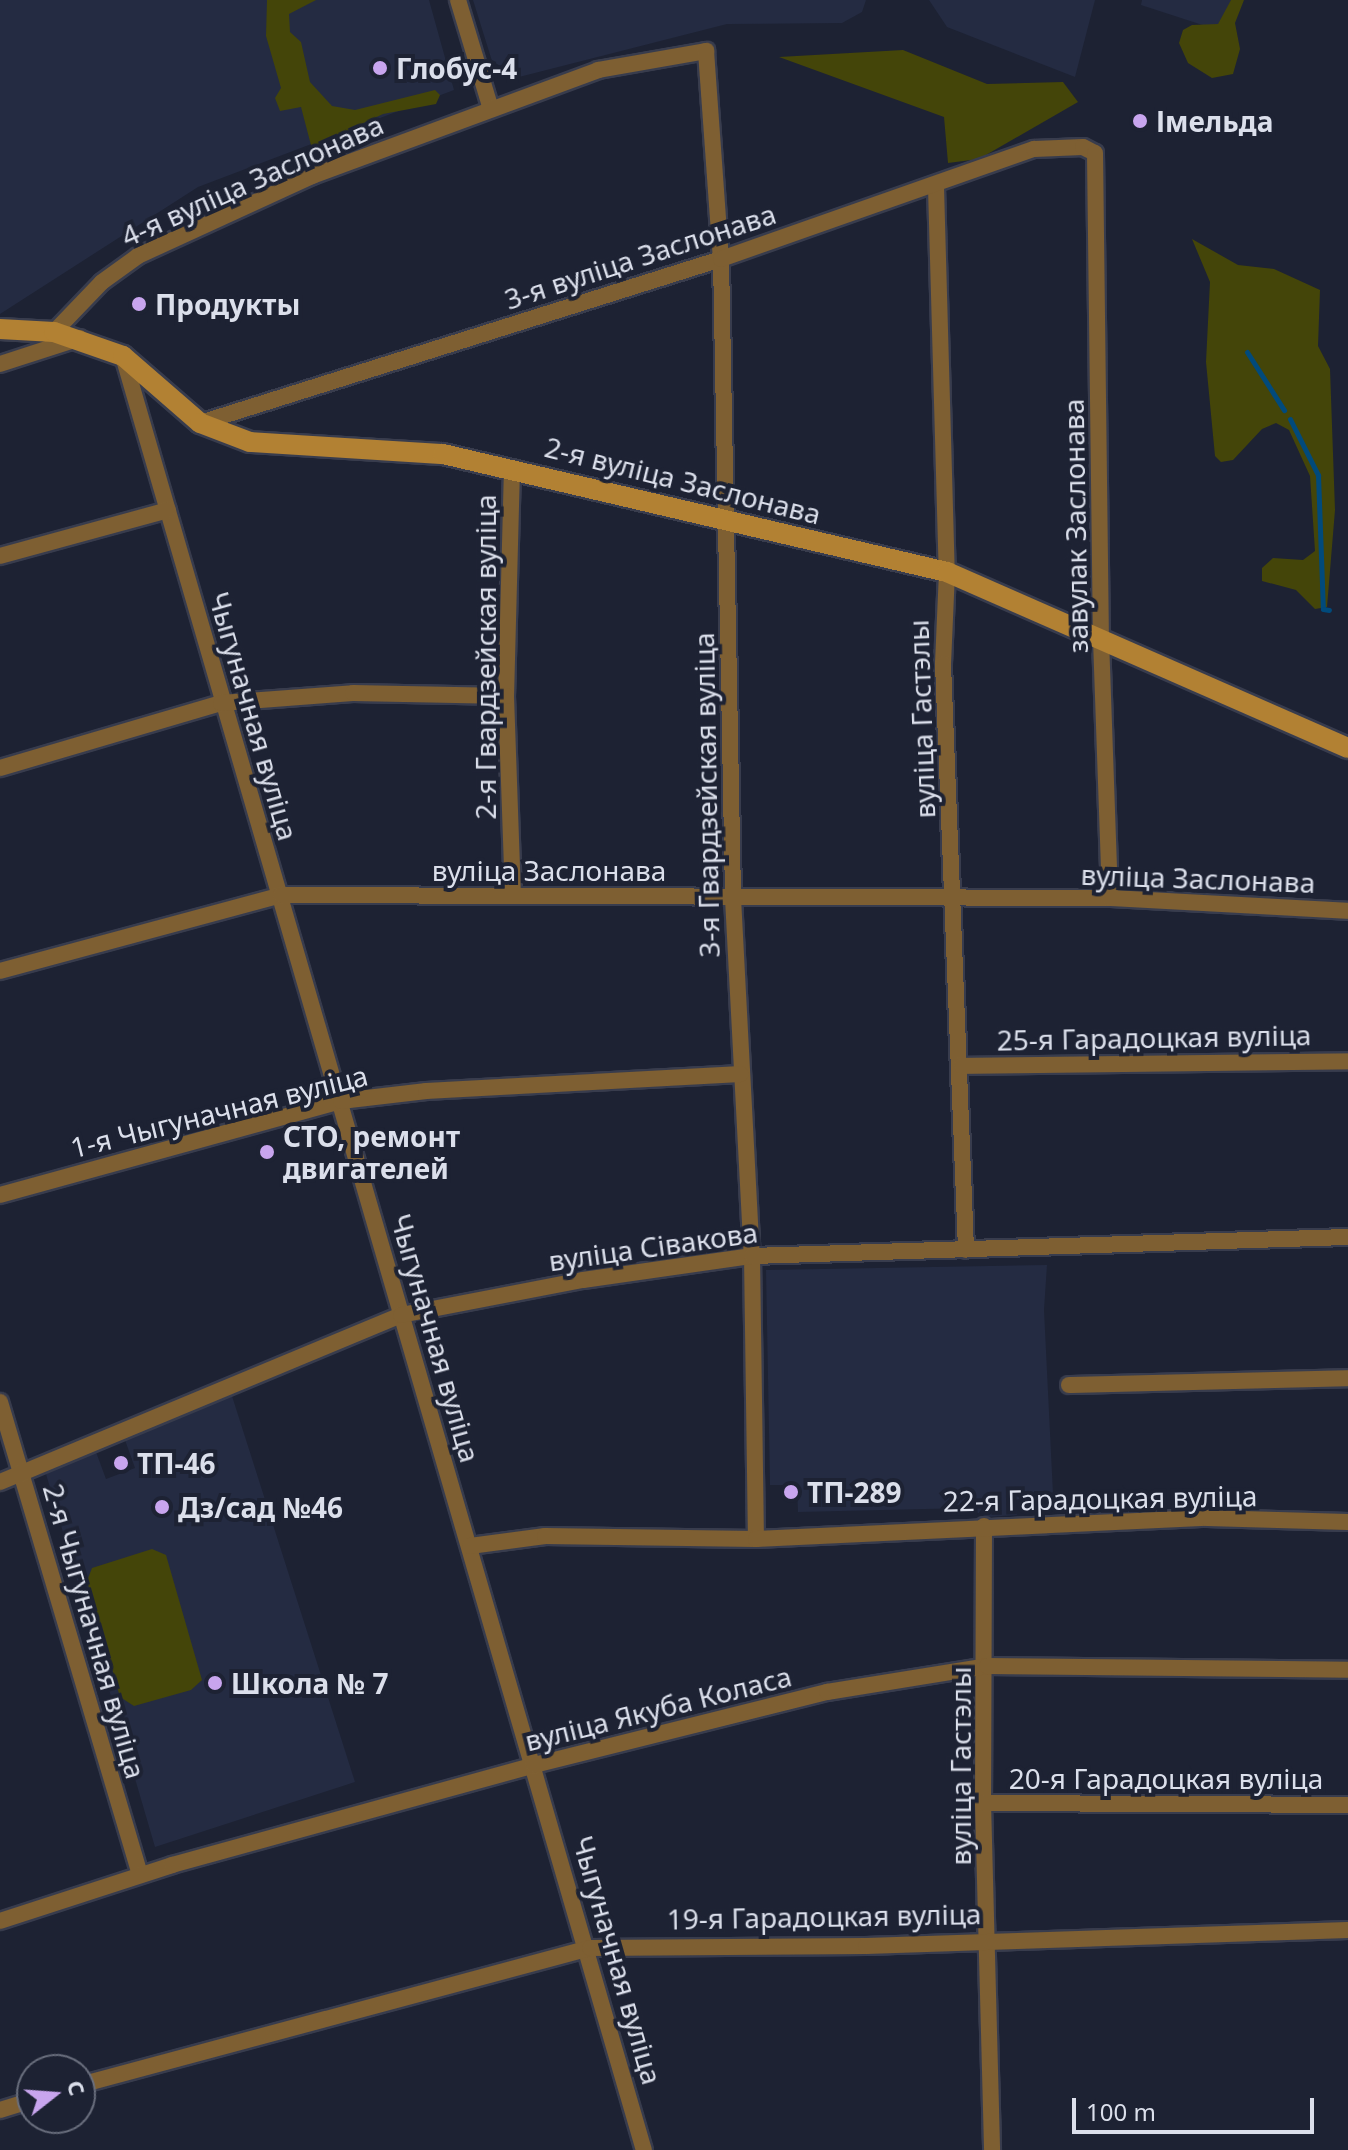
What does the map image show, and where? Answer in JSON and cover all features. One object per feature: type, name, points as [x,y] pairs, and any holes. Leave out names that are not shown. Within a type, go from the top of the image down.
[{"type":"main road","name":"2-я вуліца Заслонава","points":[[0,329],[54,332],[81,338],[123,356],[200,423],[250,442],[443,454],[947,572],[1348,748]]},
{"type":"street","points":[[458,0],[490,106]]},
{"type":"street","name":"4-я вуліца Заслонава","points":[[54,332],[102,282],[138,256],[312,176],[490,106],[598,70],[706,51]]},
{"type":"street","name":"3-я Гвардзейская вуліца","points":[[706,51],[721,259],[733,898],[752,1256],[756,1539]]},
{"type":"street","name":"3-я вуліца Заслонава","points":[[200,423],[721,259],[936,187],[1034,149],[1064,145],[1095,153]]},
{"type":"street","name":"завулак Заслонава","points":[[1095,153],[1101,639],[1110,898]]},
{"type":"street","name":"вуліца Гастэлы","points":[[936,187],[947,572],[943,664],[962,1066],[966,1250]]},
{"type":"street","points":[[0,364],[81,338]]},
{"type":"street","name":"Чыгуначная вуліца","points":[[123,356],[221,703],[281,895],[401,1315],[590,1948],[644,2150]]},
{"type":"street","name":"2-я Гвардзейская вуліца","points":[[512,468],[506,696],[513,894]]},
{"type":"street","points":[[0,556],[168,510]]},
{"type":"street","points":[[0,768],[221,703],[353,693],[506,696]]},
{"type":"street","name":"вуліца Заслонава","points":[[0,971],[281,895],[1110,898],[1348,911]]},
{"type":"street","name":"25-я Гарадоцкая вуліца","points":[[962,1066],[1348,1061]]},
{"type":"street","name":"1-я Чыгуначная вуліца","points":[[0,1195],[341,1101],[426,1091],[741,1074]]},
{"type":"street","name":"вуліца Сівакова","points":[[0,1482],[401,1315],[583,1280],[752,1256],[1348,1237]]},
{"type":"street","points":[[1069,1385],[1348,1378]]},
{"type":"street","name":"2-я Чыгуначная вуліца","points":[[0,1402],[140,1875]]},
{"type":"street","name":"22-я Гарадоцкая вуліца","points":[[470,1546],[545,1536],[756,1539],[1207,1518],[1348,1522]]},
{"type":"street","name":"вуліца Гастэлы","points":[[984,1526],[987,1666],[983,1803],[992,2150]]},
{"type":"street","name":"вуліца Якуба Коласа","points":[[0,1921],[140,1875],[534,1765],[827,1692],[987,1666],[1348,1670]]},
{"type":"street","name":"20-я Гарадоцкая вуліца","points":[[983,1803],[1348,1805]]},
{"type":"street","name":"19-я Гарадоцкая вуліца","points":[[96,2081],[590,1948],[866,1946],[987,1938],[1348,1930]]},
{"type":"shaded area","points":[[0,0],[429,0],[454,90],[198,187],[0,314]]},
{"type":"shaded area","points":[[267,0],[316,0],[289,14],[290,32],[301,42],[310,82],[332,106],[355,110],[435,90],[440,95],[436,104],[383,114],[351,129],[338,142],[312,149],[301,107],[280,111],[275,98],[281,88],[266,36]]},
{"type":"shaded area","points":[[473,0],[866,0],[862,12],[842,23],[727,24],[519,77],[492,61]]},
{"type":"shaded area","points":[[929,0],[1095,0],[1075,77],[947,27]]},
{"type":"shaded area","points":[[1142,0],[1231,0],[1221,31],[1141,5]]},
{"type":"shaded area","points":[[1231,0],[1244,0],[1235,23],[1240,49],[1233,74],[1212,78],[1188,63],[1179,43],[1183,30],[1192,25],[1218,24]]},
{"type":"shaded area","points":[[903,50],[987,84],[1063,82],[1078,102],[979,159],[948,163],[944,117],[779,57]]},
{"type":"shaded area","points":[[1192,239],[1238,265],[1274,269],[1320,290],[1318,346],[1330,369],[1335,510],[1327,607],[1315,609],[1296,590],[1262,581],[1262,568],[1273,558],[1303,560],[1315,551],[1310,476],[1289,430],[1276,423],[1262,429],[1233,460],[1221,462],[1215,456],[1206,362],[1210,282]]},
{"type":"shaded area","points":[[1047,1265],[1044,1310],[1053,1494],[1015,1500],[1017,1515],[987,1517],[967,1508],[798,1512],[797,1485],[770,1485],[766,1270]]},
{"type":"shaded area","name":"Школа № 7","points":[[232,1396],[355,1782],[155,1847],[46,1474],[96,1452],[106,1479],[135,1468],[125,1440]]},
{"type":"shaded area","points":[[152,1549],[166,1555],[202,1680],[191,1690],[134,1706],[120,1697],[87,1581],[92,1568]]},
{"type":"waterway","points":[[1247,352],[1284,410]]},
{"type":"waterway","points":[[1290,419],[1318,475],[1323,609],[1329,610]]},
{"type":"place","name":"Глобус-4","points":[[380,68]]},
{"type":"place","name":"Імельда","points":[[1140,121]]},
{"type":"place","name":"Продукты","points":[[139,304]]},
{"type":"place","name":"СТО, ремонт двигателей","points":[[267,1152]]},
{"type":"place","name":"ТП-46","points":[[121,1463]]},
{"type":"place","name":"ТП-289","points":[[791,1492]]},
{"type":"place","name":"Дз/сад №46","points":[[162,1507]]},
{"type":"place","name":"Школа № 7","points":[[215,1683]]}]
